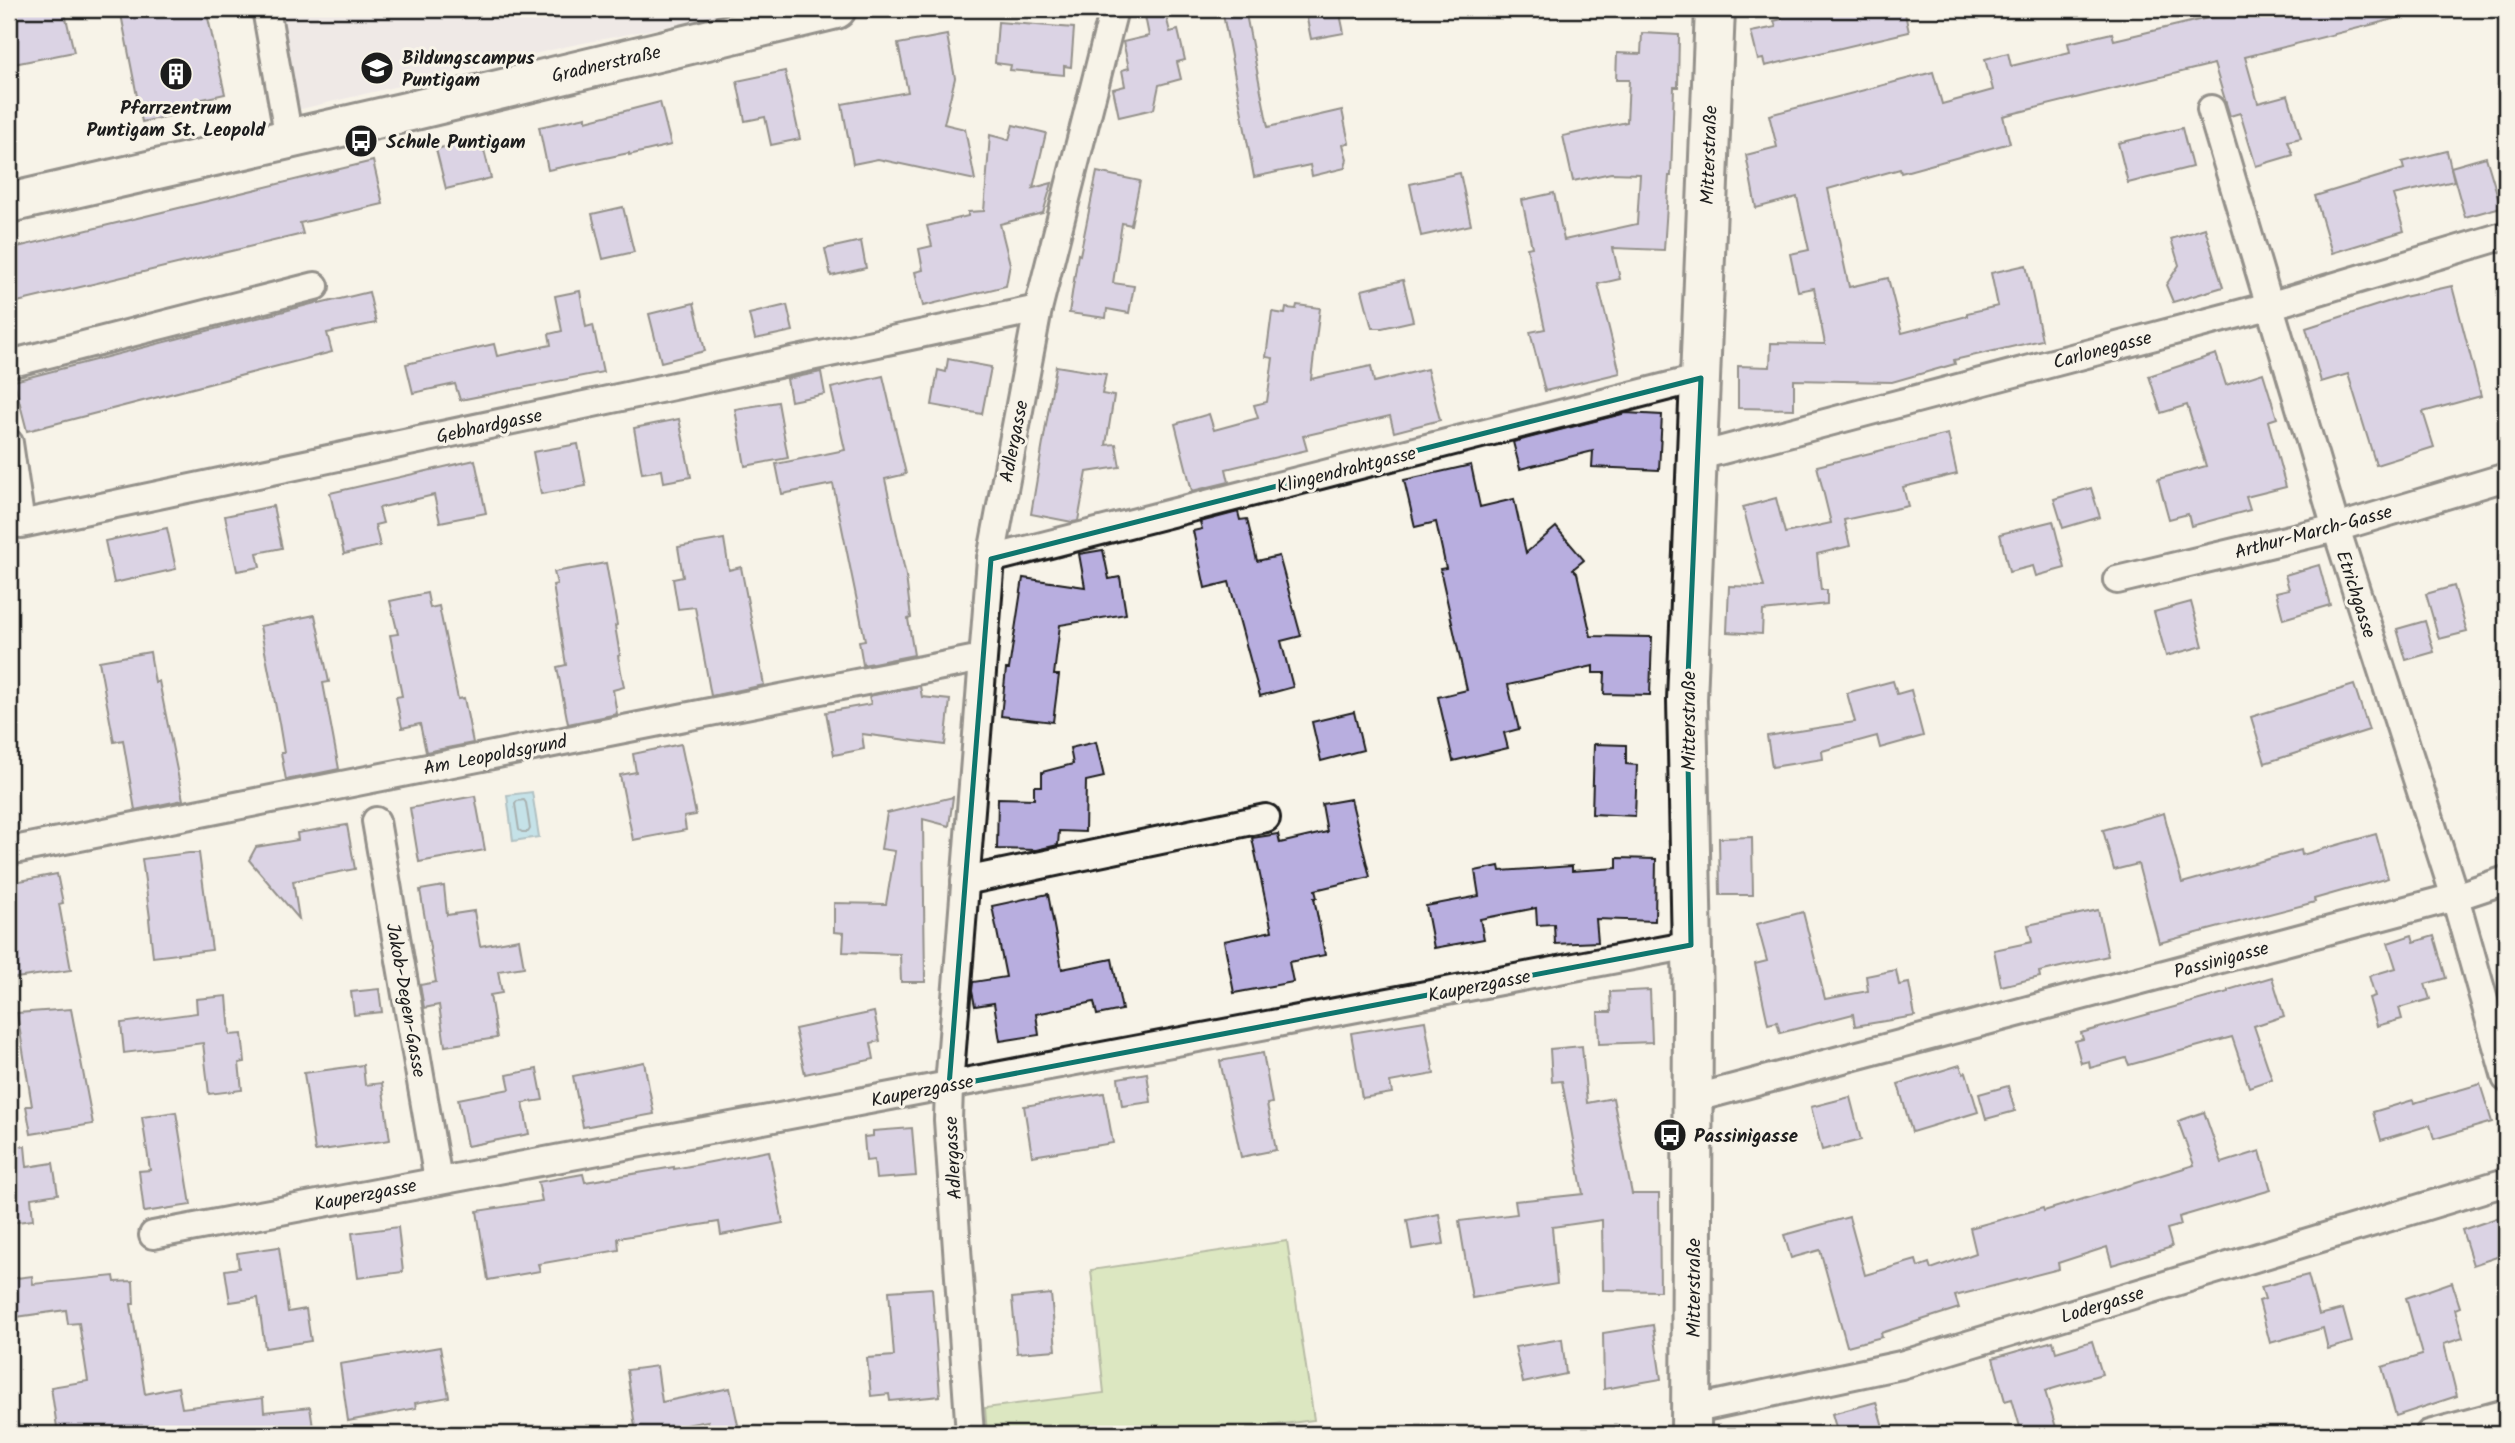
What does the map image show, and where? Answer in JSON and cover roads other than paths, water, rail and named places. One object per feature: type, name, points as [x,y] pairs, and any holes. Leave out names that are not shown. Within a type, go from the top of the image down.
[{"type":"main road","name":"Gradnerstraße","points":[[9,203],[836,9]]},
{"type":"main road","name":"Mitterstraße","points":[[1692,1421],[1691,945],[1687,700],[1715,9]]},
{"type":"street","points":[[266,9],[289,139]]},
{"type":"street","name":"Adlergasse","points":[[970,1434],[948,1120],[991,559],[1038,309],[1114,9]]},
{"type":"street","name":"Etrichgasse","points":[[2211,109],[2336,528],[2455,897],[2506,1078]]},
{"type":"street","name":"Carlonegasse","points":[[1696,457],[2269,306],[2506,235]]},
{"type":"street","points":[[9,364],[314,286]]},
{"type":"street","name":"Gebhardgasse","points":[[9,443],[21,524],[1038,309]]},
{"type":"street","name":"Klingendrahtgasse","points":[[991,559],[1701,378]]},
{"type":"street","name":"Arthur-March-Gasse","points":[[2118,580],[2336,528],[2506,477]]},
{"type":"street","name":"Am Leopoldsgrund","points":[[9,851],[982,658]]},
{"type":"street","points":[[965,881],[1266,818]]},
{"type":"street","name":"Jakob-Degen-Gasse","points":[[376,821],[438,1180]]},
{"type":"street","name":"Passinigasse","points":[[1692,1099],[2455,897],[2506,880]]},
{"type":"street","name":"Kauperzgasse","points":[[153,1235],[1691,945]]},
{"type":"street","name":"Lodergasse","points":[[1692,1421],[1709,1406],[1901,1365],[2506,1182]]},
{"type":"street","points":[[2429,1434],[2506,1413]]},
{"type":"water","points":[[532,792],[539,837],[513,841],[507,795]]},
{"type":"place","name":"Bildungscampus Puntigam","points":[[377,68]]},
{"type":"place","name":"Pfarrzentrum Puntigam St. Leopold","points":[[176,74]]},
{"type":"place","name":"Schule Puntigam","points":[[361,141]]},
{"type":"place","name":"Passinigasse","points":[[1670,1135]]}]
